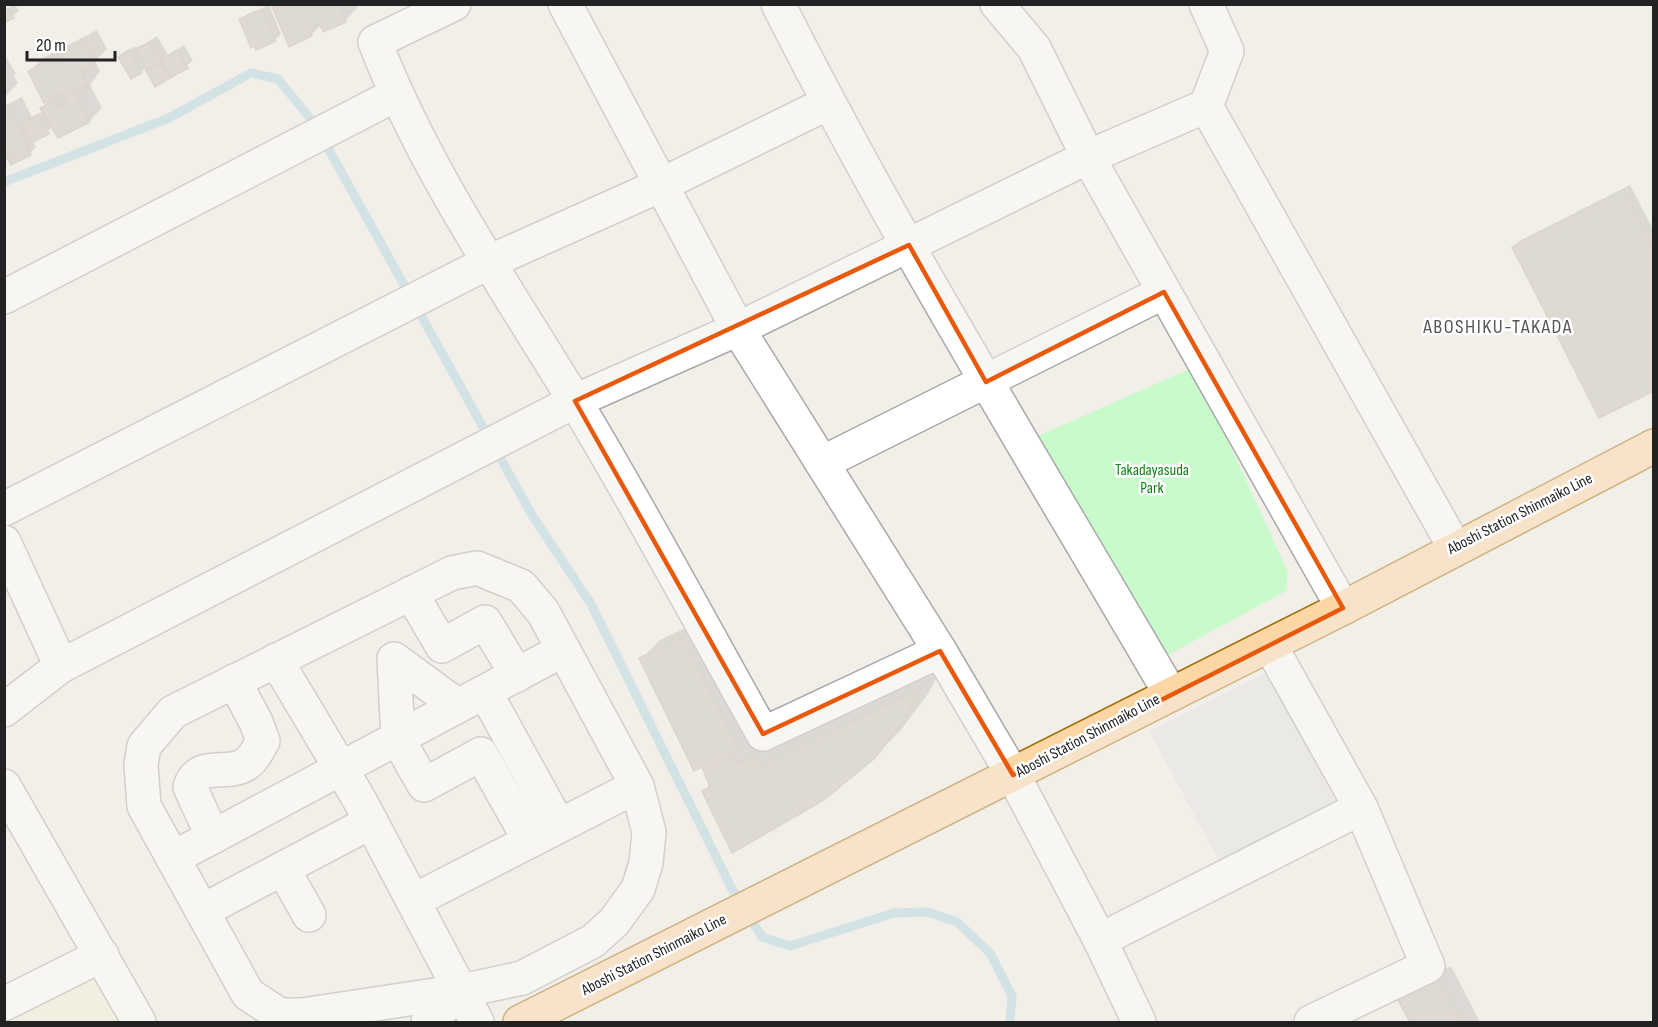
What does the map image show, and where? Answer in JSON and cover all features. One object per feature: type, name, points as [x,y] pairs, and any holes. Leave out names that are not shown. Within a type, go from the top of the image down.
[{"type":"main road","name":"Aboshi Station Shinmaiko Line","points":[[520,1023],[1013,775],[1170,693],[1343,608],[1653,446]]},
{"type":"street","points":[[454,4],[375,42],[396,95],[489,262],[575,401],[763,734],[940,651]]},
{"type":"street","points":[[565,4],[738,329],[940,651],[1013,775],[1100,940],[1139,1023]]},
{"type":"street","points":[[778,4],[828,103],[986,382],[1170,693]]},
{"type":"street","points":[[997,4],[1034,48],[1088,157],[1343,608]]},
{"type":"street","points":[[4,710],[62,666],[575,401],[738,329],[1088,157],[1206,106],[1227,51],[1206,4]]},
{"type":"street","points":[[4,297],[396,95]]},
{"type":"street","points":[[4,509],[489,262],[661,185],[828,103]]},
{"type":"street","points":[[1206,106],[1455,548]]},
{"type":"street","points":[[822,464],[1164,292]]},
{"type":"street","points":[[4,542],[62,666]]},
{"type":"street","points":[[477,568],[521,586],[543,612],[637,786],[649,832],[646,863],[638,889],[614,922],[593,941],[522,978],[461,991],[302,1015],[268,1015],[248,994],[144,806],[141,765],[144,746],[173,712],[411,593],[461,571],[477,568]]},
{"type":"street","points":[[411,593],[442,646],[485,622],[517,675]]},
{"type":"street","points":[[1270,645],[1361,808],[1428,966],[1311,1023]]},
{"type":"street","points":[[173,858],[563,650]]},
{"type":"street","points":[[530,841],[482,753],[424,785],[398,738],[394,659],[472,699],[559,826]]},
{"type":"street","points":[[276,660],[371,822],[477,1023]]},
{"type":"street","points":[[213,837],[190,787],[193,779],[199,772],[237,768],[247,763],[263,741],[256,722],[234,681]]},
{"type":"street","points":[[4,786],[139,1023]]},
{"type":"street","points":[[413,901],[637,786]]},
{"type":"street","points":[[1100,940],[1361,808]]},
{"type":"street","points":[[202,911],[371,822]]},
{"type":"street","points":[[283,869],[309,915]]},
{"type":"street","points":[[4,1004],[102,955]]},
{"type":"street","points":[[428,1023],[461,991]]},
{"type":"highlighted area","points":[[909,245],[986,382],[1164,292],[1343,608],[1013,775],[940,651],[763,734],[575,401]]},
{"type":"green space","name":"Takadayasuda Park","points":[[1194,367],[1288,572],[1286,591],[1166,656],[1029,440]]},
{"type":"green space","points":[[89,976],[103,983],[124,1022],[5,1022],[5,1017]]},
{"type":"shaded area","points":[[1267,672],[1338,807],[1221,865],[1149,731]]},
{"type":"building","points":[[279,4],[338,4],[346,22],[323,32],[320,24],[309,29],[312,36],[289,47],[272,7]]},
{"type":"building","points":[[9,9],[14,18],[4,23],[4,12]]},
{"type":"building","points":[[263,10],[276,41],[256,50],[255,46],[251,48],[239,19]]},
{"type":"building","points":[[94,38],[99,49],[91,53],[85,43]]},
{"type":"building","points":[[151,41],[156,50],[153,52],[148,43]]},
{"type":"building","points":[[84,42],[95,63],[81,70],[88,84],[74,92],[90,122],[58,138],[40,108],[54,100],[58,108],[67,103],[62,94],[44,103],[28,71]]},
{"type":"building","points":[[148,43],[153,52],[157,50],[161,63],[146,70],[135,49]]},
{"type":"building","points":[[129,50],[142,73],[131,79],[118,57]]},
{"type":"building","points":[[177,50],[188,68],[170,78],[160,60]]},
{"type":"building","points":[[161,63],[170,78],[155,87],[146,71]]},
{"type":"building","points":[[94,64],[95,67],[83,73],[82,70]]},
{"type":"building","points":[[86,86],[88,89],[76,95],[75,92]]},
{"type":"building","points":[[9,108],[29,148],[6,160],[4,111]]},
{"type":"building","points":[[39,114],[49,134],[31,143],[21,124]]},
{"type":"building","points":[[28,149],[31,155],[11,165],[8,159]]},
{"type":"building","points":[[1624,190],[1654,248],[1654,391],[1599,418],[1512,247]]},
{"type":"building","points":[[684,637],[739,749],[694,771],[639,658]]},
{"type":"building","points":[[920,689],[903,720],[875,758],[824,800],[732,853],[702,791],[710,787],[702,767],[731,753],[737,764],[754,757],[758,766]]},
{"type":"building","points":[[1438,978],[1461,1022],[1410,1022],[1397,998]]},
{"type":"waterway","points":[[4,182],[169,118],[251,73],[278,79],[314,123],[532,515],[591,604],[733,891],[762,937],[790,946],[894,913],[928,912],[957,922],[990,953],[1012,996],[1010,1022]]},
{"type":"district","name":"ABOSHIKU-TAKADA","points":[[1498,327]]}]
